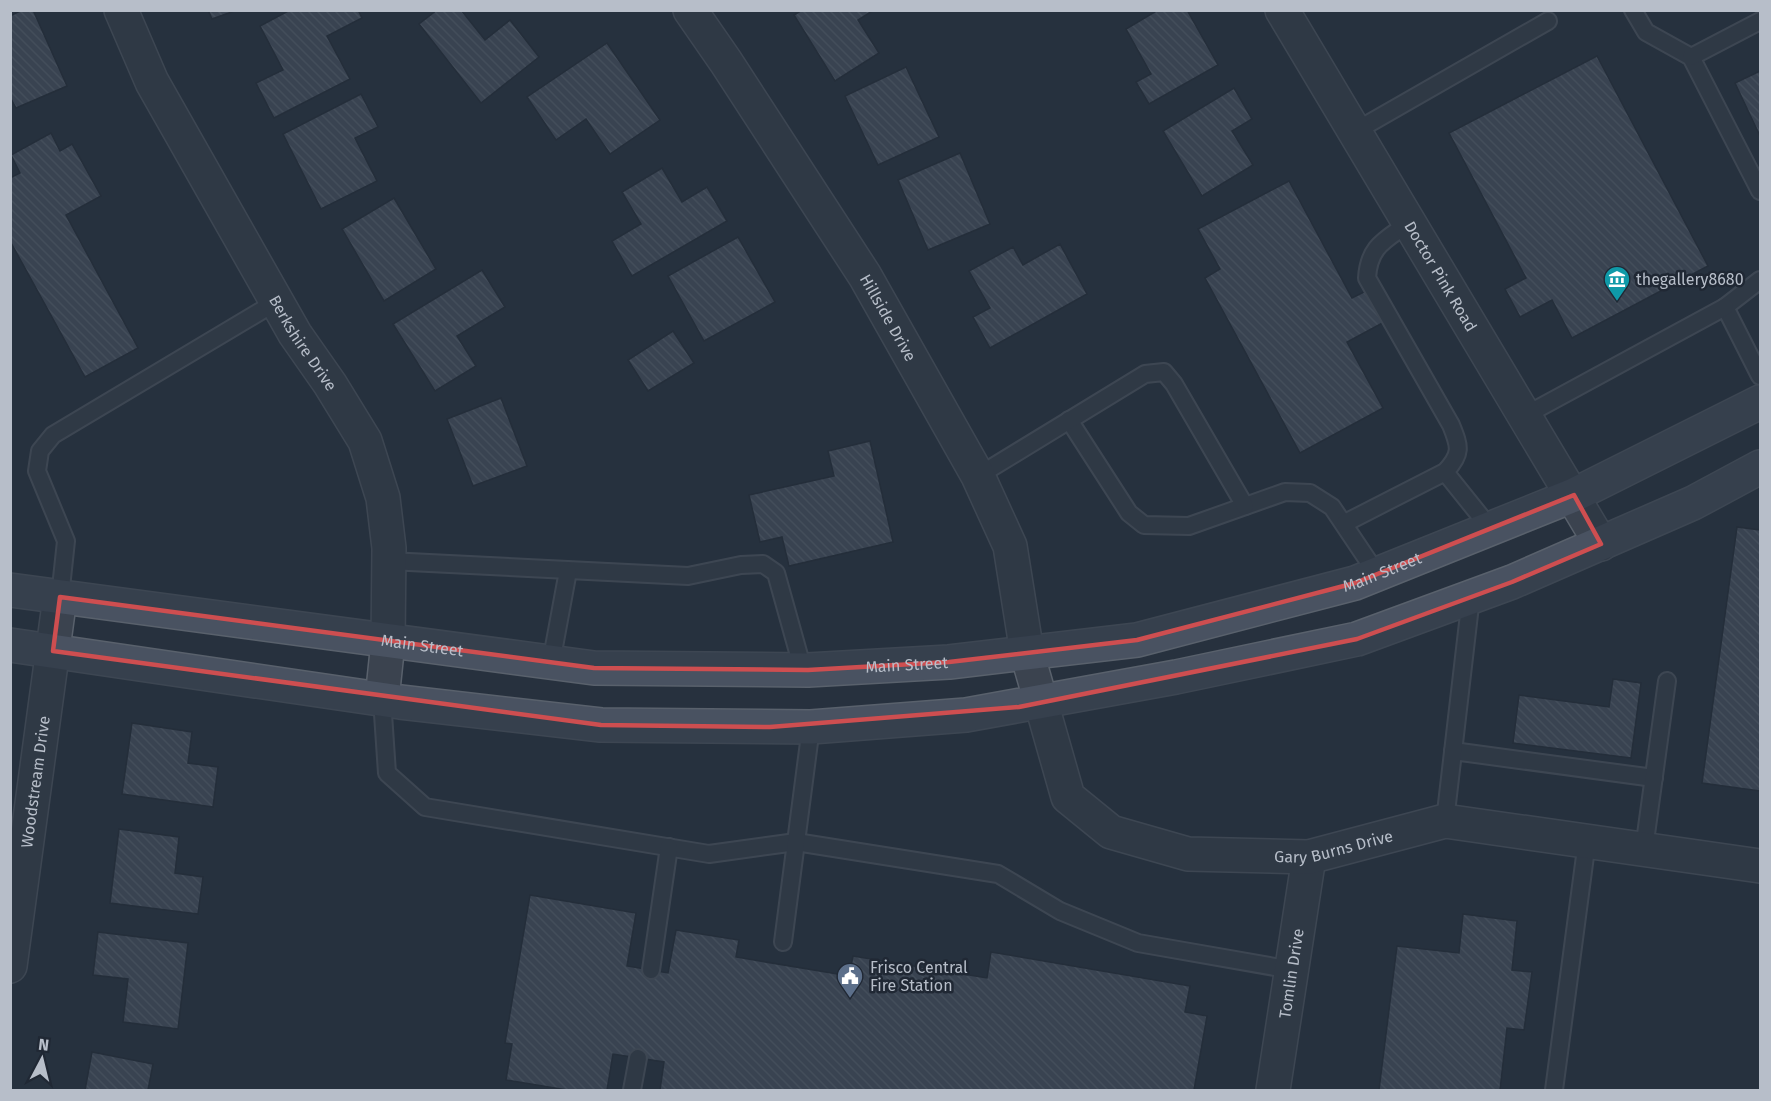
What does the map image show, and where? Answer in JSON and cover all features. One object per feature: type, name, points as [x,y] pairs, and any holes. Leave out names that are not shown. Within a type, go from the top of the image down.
[{"type":"main road","name":"Main Street","points":[[10,590],[594,668],[803,670],[949,662],[1137,640],[1355,582],[1574,495],[1761,402]]},
{"type":"main road","points":[[10,645],[382,699],[601,725],[812,727],[966,715],[1040,703],[1357,639],[1471,597],[1601,544],[1693,503],[1761,467]]},
{"type":"street","name":"Berkshire Drive","points":[[121,10],[152,82],[276,302],[365,441],[383,498],[389,561],[388,642],[382,699]]},
{"type":"street","name":"Hillside Drive","points":[[690,10],[865,276],[978,476],[1010,546],[1027,653]]},
{"type":"street","name":"Doctor Pink Road","points":[[1282,10],[1574,495],[1601,544]]},
{"type":"street","name":"Woodstream Drive","points":[[10,966],[16,898],[60,597]]},
{"type":"street","name":"Gary Burns Drive","points":[[1027,653],[1068,797],[1111,832],[1188,854],[1309,857],[1445,822],[1761,866]]},
{"type":"street","name":"Tomlin Drive","points":[[1273,1090],[1309,857]]},
{"type":"lane","points":[[1633,10],[1646,32],[1691,57],[1761,191]]},
{"type":"lane","points":[[1354,132],[1548,21]]},
{"type":"lane","points":[[1691,57],[1761,21]]},
{"type":"lane","points":[[1345,523],[1445,472],[1457,459],[1458,443],[1451,425],[1366,278],[1368,261],[1373,249],[1410,222]]},
{"type":"lane","points":[[1526,415],[1725,307],[1761,280]]},
{"type":"lane","points":[[60,597],[66,541],[37,471],[40,451],[52,435],[276,302]]},
{"type":"lane","points":[[1725,307],[1761,376]]},
{"type":"lane","points":[[978,476],[1145,374],[1164,372],[1174,384],[1245,506]]},
{"type":"lane","points":[[1069,420],[1129,513],[1144,525],[1189,526],[1286,492],[1310,493],[1332,507],[1345,523],[1377,574]]},
{"type":"lane","points":[[1445,472],[1490,528]]},
{"type":"lane","points":[[389,561],[688,576],[741,565],[763,564],[776,573],[803,670]]},
{"type":"lane","points":[[551,663],[568,571]]},
{"type":"lane","points":[[1445,822],[1471,597]]},
{"type":"lane","points":[[1644,849],[1667,681]]},
{"type":"lane","points":[[382,699],[387,773],[425,807],[710,854],[796,842],[998,874],[1060,911],[1138,943],[1292,970]]},
{"type":"lane","points":[[783,942],[812,727]]},
{"type":"lane","points":[[1453,751],[1654,778]]},
{"type":"lane","points":[[1554,1090],[1587,841]]},
{"type":"lane","points":[[651,970],[669,847]]},
{"type":"lane","points":[[632,1090],[638,1058]]},
{"type":"highlighted area","points":[[1574,495],[1601,544],[1512,582],[1357,639],[1019,707],[770,727],[601,725],[53,651],[60,597],[594,668],[808,670],[949,662],[1137,640],[1355,583]]},
{"type":"building","points":[[22,10],[33,10],[67,86],[16,108],[10,97],[10,16]]},
{"type":"building","points":[[208,10],[237,10],[212,19]]},
{"type":"building","points":[[290,10],[358,10],[362,18],[327,36],[350,79],[274,118],[256,83],[283,70],[260,26]]},
{"type":"building","points":[[437,10],[461,10],[485,40],[510,20],[539,57],[481,103],[419,24]]},
{"type":"building","points":[[802,10],[874,10],[858,20],[879,53],[835,81],[794,15]]},
{"type":"building","points":[[1158,10],[1187,10],[1218,65],[1149,104],[1136,82],[1151,74],[1126,29]]},
{"type":"building","points":[[607,43],[660,120],[610,154],[586,119],[556,140],[527,97]]},
{"type":"building","points":[[1597,56],[1708,266],[1572,338],[1552,300],[1520,317],[1505,289],[1526,278],[1449,133]]},
{"type":"building","points":[[906,67],[939,137],[878,165],[845,96]]},
{"type":"building","points":[[1760,71],[1760,136],[1735,83]]},
{"type":"building","points":[[1234,88],[1252,119],[1232,131],[1253,165],[1202,196],[1163,131]]},
{"type":"building","points":[[361,94],[378,127],[355,138],[377,181],[321,209],[283,134]]},
{"type":"building","points":[[51,133],[60,151],[72,144],[101,196],[66,215],[138,348],[85,377],[10,241],[10,178],[20,173],[11,155]]},
{"type":"building","points":[[960,153],[990,224],[928,250],[898,180]]},
{"type":"building","points":[[662,168],[682,202],[707,187],[727,221],[632,276],[612,241],[641,224],[622,192]]},
{"type":"building","points":[[1289,181],[1352,298],[1370,289],[1388,320],[1347,342],[1383,408],[1300,453],[1205,278],[1220,269],[1198,229]]},
{"type":"building","points":[[394,198],[436,269],[384,301],[342,229]]},
{"type":"building","points":[[738,237],[775,302],[704,341],[668,276]]},
{"type":"building","points":[[1060,244],[1087,294],[990,348],[973,317],[990,308],[969,271],[1013,247],[1023,265]]},
{"type":"building","points":[[482,270],[505,307],[457,336],[476,366],[435,391],[393,324]]},
{"type":"building","points":[[673,331],[694,363],[648,391],[628,360]]},
{"type":"building","points":[[501,398],[527,466],[473,486],[447,419]]},
{"type":"building","points":[[870,441],[893,542],[789,566],[782,537],[760,542],[749,495],[834,476],[828,451]]},
{"type":"building","points":[[1737,527],[1760,530],[1760,791],[1702,783]]},
{"type":"building","points":[[1613,679],[1641,683],[1631,758],[1513,743],[1519,695],[1609,707]]},
{"type":"building","points":[[132,723],[192,732],[188,763],[218,767],[213,807],[122,794]]},
{"type":"building","points":[[119,829],[179,837],[175,873],[203,877],[198,914],[110,903]]},
{"type":"building","name":"Frisco Central Fire Station","points":[[530,895],[636,913],[627,966],[668,973],[676,930],[739,940],[736,957],[849,976],[853,956],[987,978],[991,952],[1190,986],[1185,1012],[1207,1016],[1194,1090],[660,1090],[664,1062],[613,1054],[607,1090],[567,1090],[506,1080],[512,1044],[505,1043]]},
{"type":"building","points":[[1463,914],[1517,921],[1512,970],[1532,972],[1524,1030],[1507,1028],[1500,1090],[1379,1090],[1397,946],[1459,953]]},
{"type":"building","points":[[98,932],[188,943],[178,1029],[123,1022],[128,979],[93,975]]},
{"type":"building","points":[[92,1052],[153,1064],[148,1090],[85,1090]]},
{"type":"place","name":"thegallery8680","points":[[1617,302]]},
{"type":"place","name":"Frisco Central Fire Station","points":[[850,999]]}]
